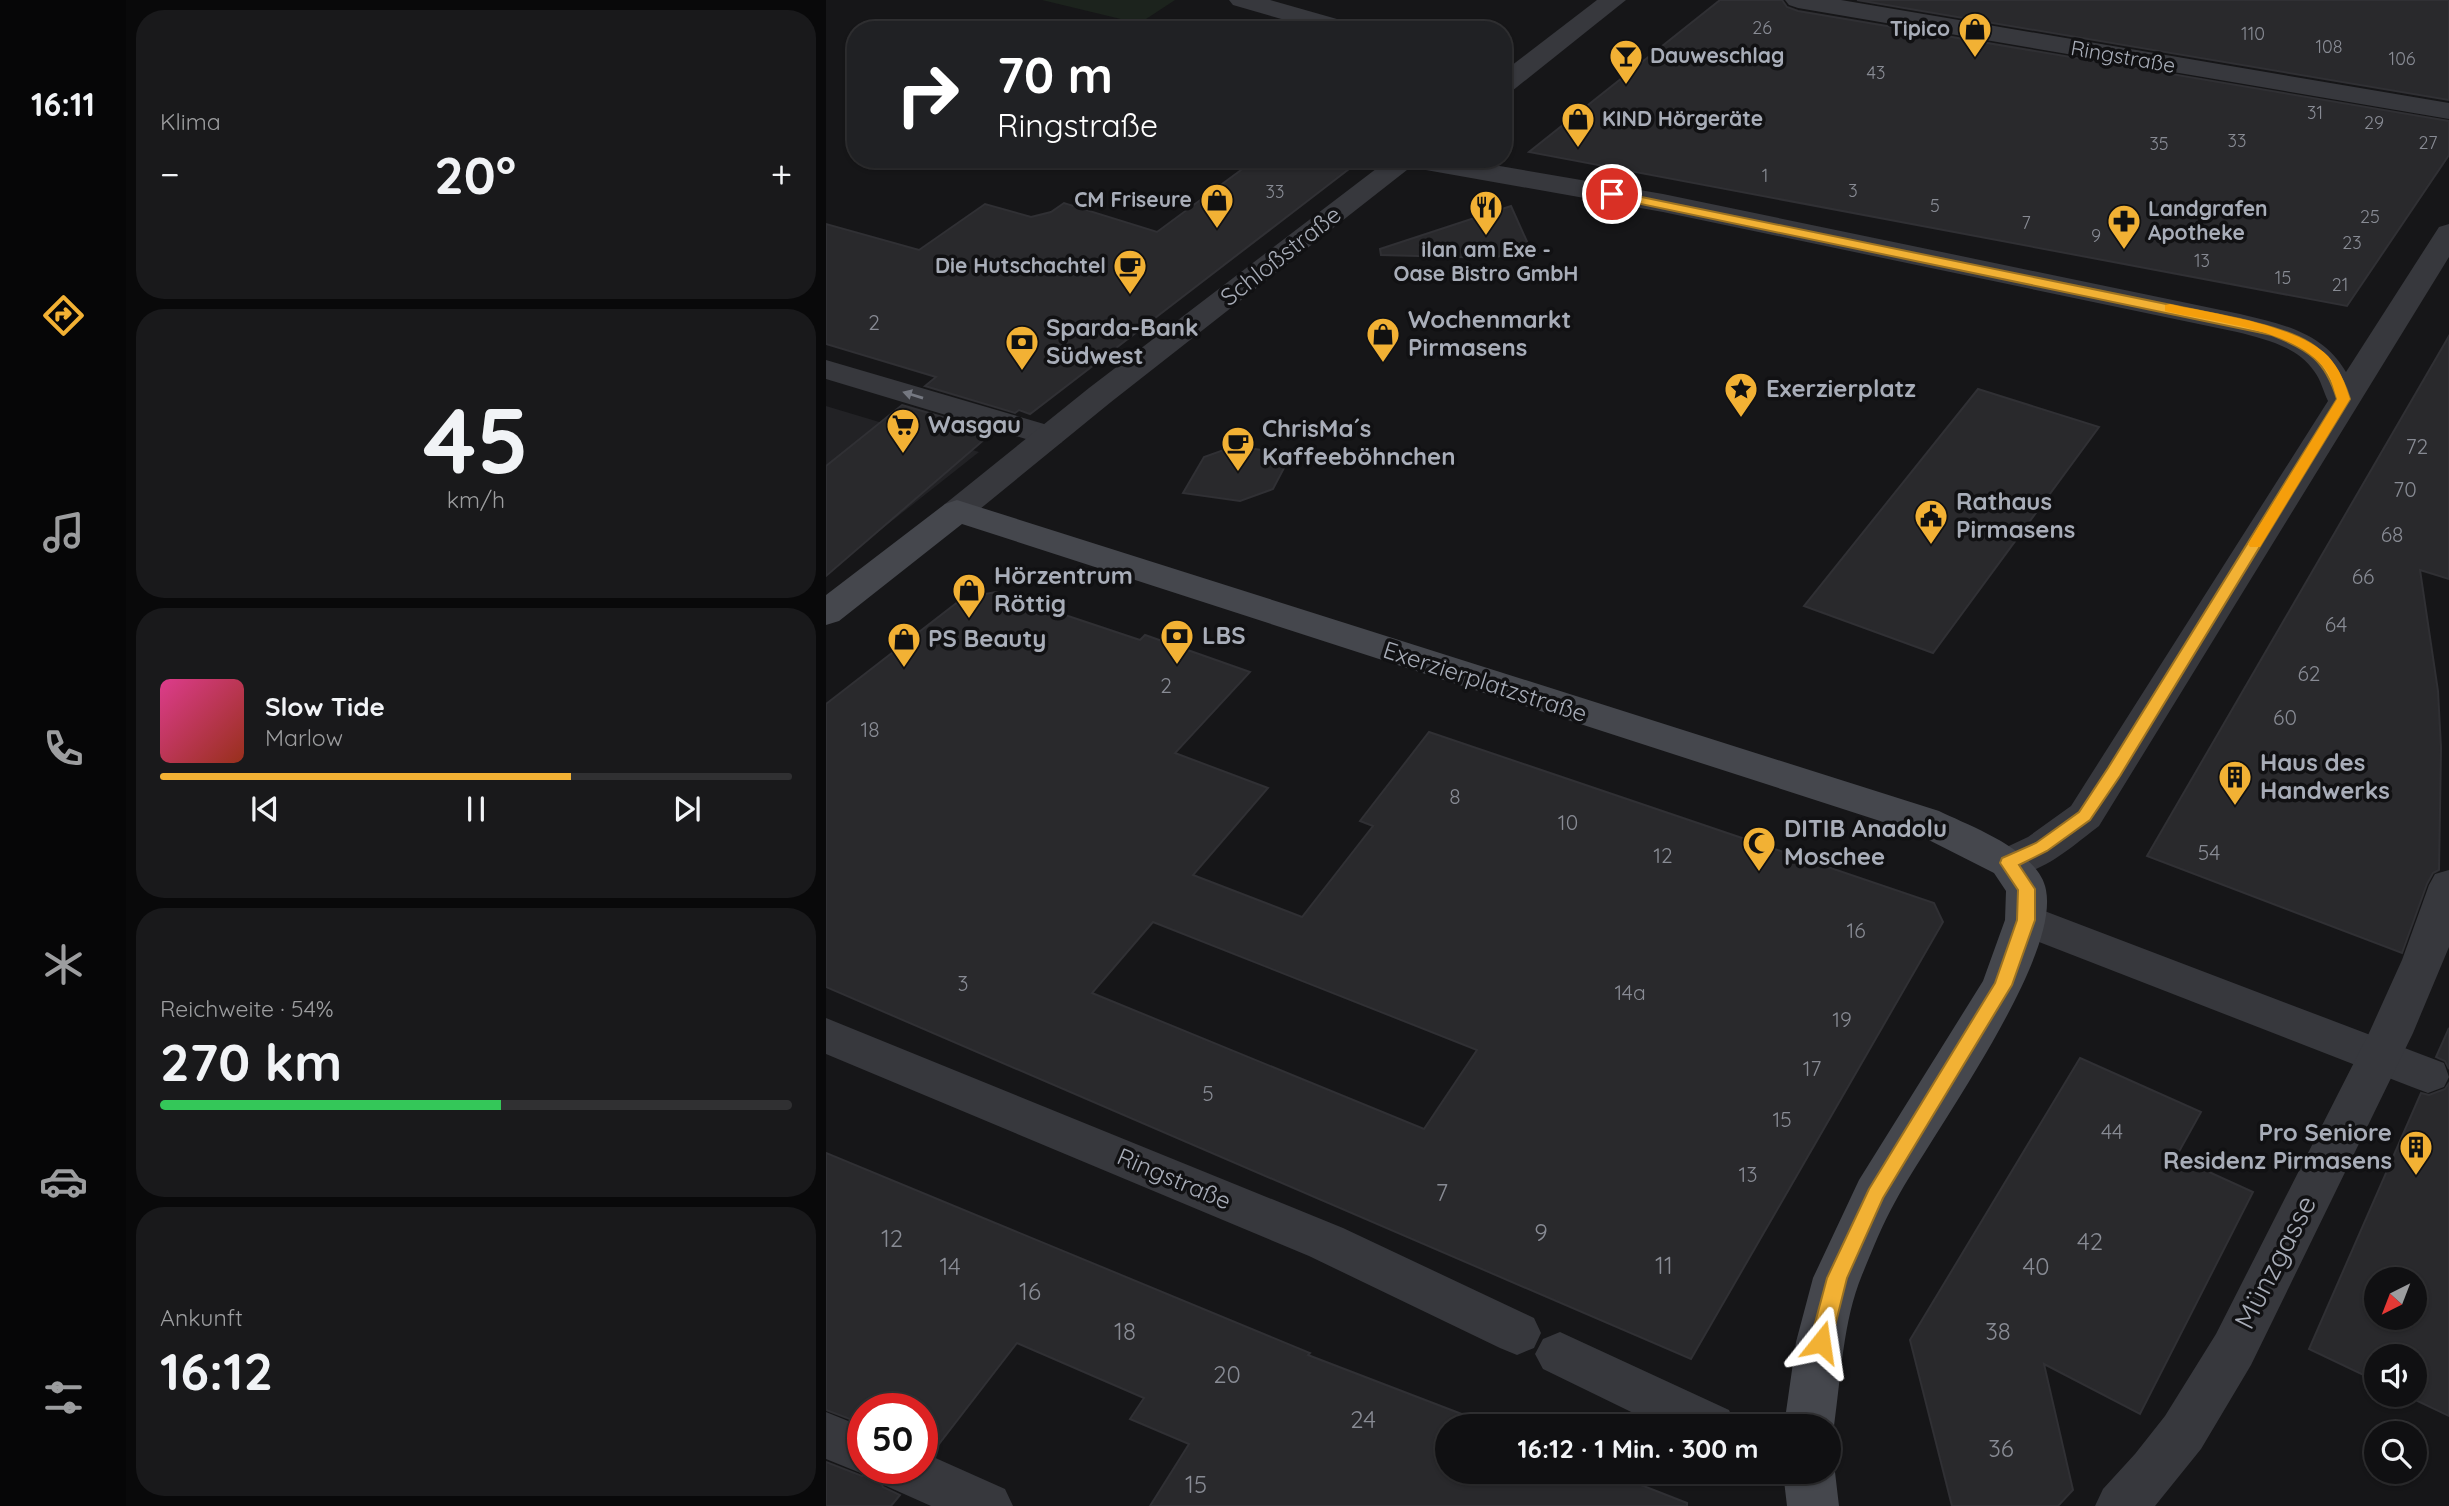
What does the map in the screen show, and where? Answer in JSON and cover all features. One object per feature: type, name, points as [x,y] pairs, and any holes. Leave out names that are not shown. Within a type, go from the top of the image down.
[{"type":"main road","name":"Exerzierplatzstraße","points":[[957,511],[1925,821],[2008,863]]},
{"type":"main road","name":"Schloßstraße","points":[[826,613],[957,511]]},
{"type":"main road","points":[[1814,1414],[1821,1342],[1837,1278],[1875,1194],[2003,985],[2026,920],[2026,889],[2008,863]]},
{"type":"street","points":[[1242,0],[1317,21]]},
{"type":"street","points":[[1512,74],[1613,0]]},
{"type":"street","name":"Ringstraße","points":[[1798,0],[2449,111]]},
{"type":"street","name":"Schloßstraße","points":[[957,511],[1049,436],[1396,168]]},
{"type":"street","points":[[1460,168],[1663,203],[2240,323],[2305,344],[2323,359],[2336,375],[2343,399]]},
{"type":"street","points":[[2008,863],[2042,847],[2085,816],[2449,233]]},
{"type":"street","points":[[826,369],[1049,436]]},
{"type":"street","name":"Münzgasse","points":[[2121,1506],[2182,1437],[2245,1323],[2379,1055],[2437,925],[2449,885]]},
{"type":"street","points":[[2026,920],[2428,1075]]},
{"type":"street","name":"Ringstraße","points":[[826,1035],[1326,1242],[1517,1333]]},
{"type":"street","points":[[1560,1354],[1686,1414]]},
{"type":"street","points":[[826,1435],[847,1444]]},
{"type":"street","points":[[938,1484],[987,1506]]},
{"type":"shaded area","points":[[1042,0],[1175,0],[1146,19],[1129,21]]},
{"type":"shaded area","points":[[826,406],[979,452],[826,573]]},
{"type":"building","points":[[1720,0],[1782,0],[1787,7],[1798,11],[2449,121],[2449,155],[2347,306],[1529,152]]},
{"type":"building","points":[[1857,0],[2449,0],[2449,100]]},
{"type":"building","points":[[1244,168],[1350,168],[1030,414],[1019,410],[1015,413],[925,386],[936,377],[826,344],[826,224],[919,250],[985,204],[1031,217],[1051,212],[1064,203],[1157,232]]},
{"type":"building","points":[[1511,206],[1529,246],[1494,258],[1381,255],[1380,249]]},
{"type":"building","points":[[2449,336],[2449,579],[2420,570],[2438,691],[2441,748],[2439,870],[2433,873],[2427,884],[2402,953],[2147,856]]},
{"type":"building","name":"Rathaus Pirmasens","points":[[1978,389],[2099,427],[1933,653],[1804,606]]},
{"type":"building","points":[[902,405],[993,432],[826,576],[826,466]]},
{"type":"building","name":"ChrisMa´s Kaffeeböhnchen","points":[[1235,446],[1268,451],[1284,468],[1273,489],[1240,501],[1183,493],[1204,457]]},
{"type":"building","points":[[996,592],[1140,640],[1145,635],[1250,672],[1175,753],[1268,788],[1193,875],[1302,917],[1373,826],[1360,821],[1429,732],[1934,903],[1943,922],[1691,1359],[826,987],[826,704],[963,598]],"holes":[[[1153,922],[1477,1050],[1424,1129],[1092,993]]]},
{"type":"building","points":[[2449,1028],[2449,1069],[2445,1061],[2436,1057]]},
{"type":"building","points":[[2080,1058],[2201,1112],[2176,1157],[2253,1192],[2140,1414],[2044,1364],[2073,1490],[2058,1506],[1952,1506],[1910,1340]]},
{"type":"building","name":"Pro Seniore Residenz Pirmasens","points":[[2449,1083],[2449,1416],[2427,1406],[2427,1344],[2364,1344],[2364,1375],[2309,1349],[2421,1093],[2429,1095],[2445,1089]]},
{"type":"building","points":[[826,1153],[1310,1353],[1308,1355],[1462,1414],[1435,1414],[1435,1484],[1639,1484],[1687,1503],[1687,1506],[1150,1506],[1189,1444],[1130,1419],[1144,1398],[1017,1343],[938,1445],[938,1393],[847,1393],[847,1418],[826,1410]]},
{"type":"building","points":[[826,1462],[847,1470],[847,1484],[882,1484],[900,1495],[891,1506],[826,1506]]},
{"type":"slow traffic","points":[[2170,308],[2240,323],[2291,338],[2305,344],[2323,359],[2336,375],[2343,399],[2255,544]]},
{"type":"place","name":"Tipico","points":[[1975,59]]},
{"type":"place","name":"Dauweschlag","points":[[1626,86]]},
{"type":"place","name":"KIND Hörgeräte","points":[[1578,149]]},
{"type":"place","name":"CM Friseure","points":[[1217,230]]},
{"type":"place","name":"ilan am Exe - Oase Bistro GmbH","points":[[1486,237]]},
{"type":"place","name":"Landgrafen Apotheke","points":[[2124,251]]},
{"type":"place","name":"Die Hutschachtel","points":[[1130,296]]},
{"type":"place","name":"Wochenmarkt Pirmasens","points":[[1383,364]]},
{"type":"place","name":"Sparda-Bank Südwest","points":[[1022,372]]},
{"type":"place","name":"Exerzierplatz","points":[[1741,419]]},
{"type":"place","name":"Wasgau","points":[[903,455]]},
{"type":"place","name":"ChrisMa´s Kaffeeböhnchen","points":[[1238,473]]},
{"type":"place","name":"Rathaus Pirmasens","points":[[1931,546]]},
{"type":"place","name":"Hörzentrum Röttig","points":[[969,620]]},
{"type":"place","name":"LBS","points":[[1177,666]]},
{"type":"place","name":"PS Beauty","points":[[904,669]]},
{"type":"place","name":"Haus des Handwerks","points":[[2235,807]]},
{"type":"place","name":"DITIB Anadolu Moschee","points":[[1759,873]]},
{"type":"place","name":"Pro Seniore Residenz Pirmasens","points":[[2416,1177]]},
{"type":"route","points":[[1612,194],[2240,323],[2277,333],[2305,344],[2323,359],[2336,375],[2343,399],[2085,816],[2042,847],[2008,863],[2026,889],[2026,920],[2003,985],[1875,1194],[1837,1278],[1821,1342]]}]
